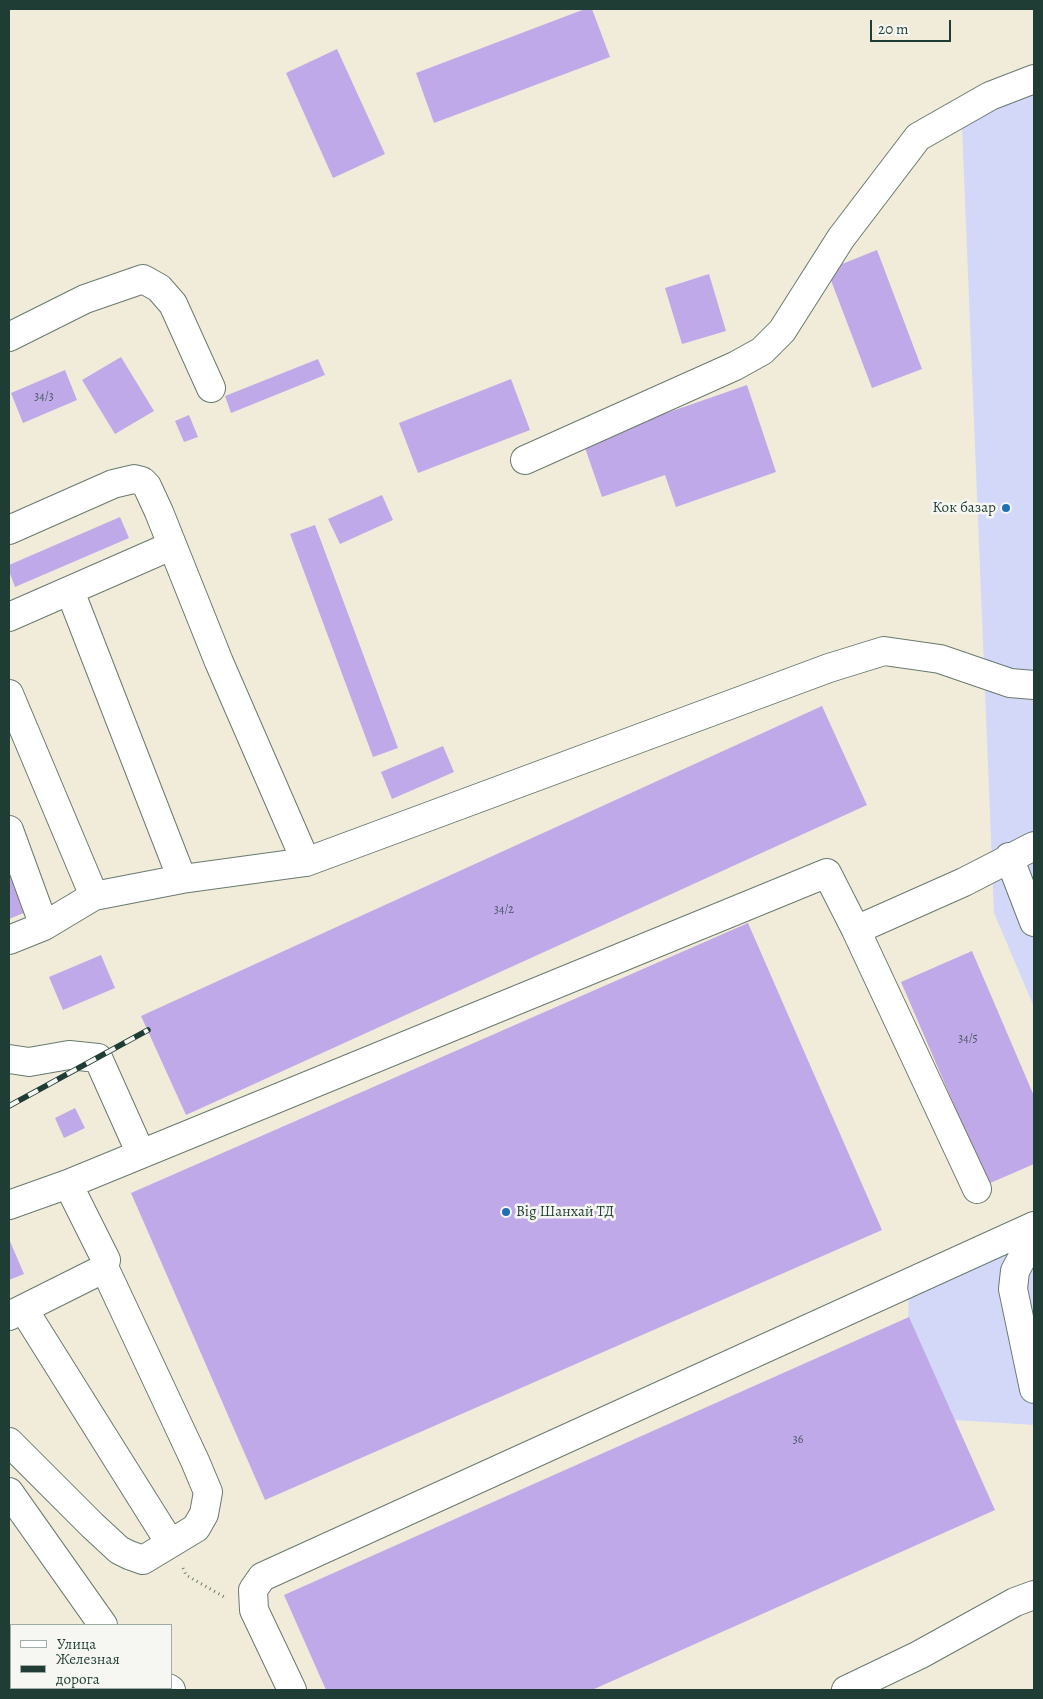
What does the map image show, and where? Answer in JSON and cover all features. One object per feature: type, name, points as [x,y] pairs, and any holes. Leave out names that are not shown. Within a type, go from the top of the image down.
[{"type":"lane","points":[[526,460],[735,366],[762,351],[782,331],[841,238],[918,137],[990,96],[1034,79]]},
{"type":"lane","points":[[9,336],[85,299],[143,279],[159,288],[173,304],[211,388]]},
{"type":"lane","points":[[9,530],[113,484],[134,478],[142,480],[147,486],[306,862]]},
{"type":"lane","points":[[9,617],[171,546]]},
{"type":"lane","points":[[70,591],[182,879]]},
{"type":"lane","points":[[9,940],[44,926],[94,896],[182,879],[306,862],[829,668],[884,651],[940,659],[1010,683],[1034,685]]},
{"type":"lane","points":[[9,694],[94,896]]},
{"type":"lane","points":[[9,830],[44,926]]},
{"type":"lane","points":[[856,930],[964,882],[1009,857],[1034,846]]},
{"type":"lane","points":[[1009,857],[1034,922]]},
{"type":"lane","points":[[9,1205],[68,1184],[827,873],[856,930],[977,1189]]},
{"type":"lane","points":[[9,1059],[29,1062],[69,1055],[98,1058],[141,1154]]},
{"type":"lane","points":[[9,1442],[119,1550],[144,1560],[196,1528],[207,1505],[208,1492],[104,1267],[106,1260],[68,1184]]},
{"type":"lane","points":[[292,1690],[254,1610],[253,1590],[262,1577],[1034,1226]]},
{"type":"lane","points":[[1034,1250],[1022,1258],[1015,1272],[1013,1289],[1034,1389]]},
{"type":"lane","points":[[104,1267],[16,1313],[170,1543]]},
{"type":"lane","points":[[9,1492],[102,1624]]},
{"type":"lane","points":[[846,1690],[919,1656],[1015,1602],[1034,1595]]},
{"type":"path","points":[[170,1543],[186,1575],[218,1595],[254,1610]]},
{"type":"shaded area","name":"Кок базар","points":[[1034,71],[1034,1007],[994,913],[961,103]]},
{"type":"shaded area","points":[[1034,1210],[1034,1425],[906,1417],[909,1284]]},
{"type":"building","points":[[585,9],[592,9],[610,57],[434,123],[416,73]]},
{"type":"building","points":[[337,49],[385,154],[333,178],[286,73]]},
{"type":"building","points":[[877,250],[922,369],[872,388],[827,270]]},
{"type":"building","points":[[709,274],[726,331],[682,344],[665,288]]},
{"type":"building","points":[[121,357],[154,411],[115,434],[82,380]]},
{"type":"building","points":[[318,359],[325,375],[231,413],[225,396]]},
{"type":"building","points":[[65,370],[77,400],[23,423],[11,393]]},
{"type":"building","points":[[511,379],[530,430],[418,473],[399,423]]},
{"type":"building","points":[[747,385],[776,472],[676,507],[665,475],[602,497],[583,442]]},
{"type":"building","points":[[189,415],[198,437],[184,442],[175,421]]},
{"type":"building","points":[[382,495],[393,520],[340,544],[328,519]]},
{"type":"building","points":[[120,517],[129,538],[15,587],[9,571],[9,565]]},
{"type":"building","points":[[315,525],[398,748],[373,757],[290,534]]},
{"type":"building","points":[[822,706],[867,805],[186,1115],[141,1016]]},
{"type":"building","points":[[443,746],[454,772],[392,799],[381,772]]},
{"type":"building","points":[[9,870],[26,912],[9,919]]},
{"type":"building","name":"Big Шанхай ТД","points":[[748,923],[882,1230],[265,1500],[131,1193]]},
{"type":"building","points":[[972,951],[1034,1096],[1034,1164],[988,1184],[901,982]]},
{"type":"building","points":[[101,955],[115,988],[63,1010],[49,977]]},
{"type":"building","points":[[75,1108],[85,1128],[64,1138],[55,1118]]},
{"type":"building","points":[[9,1239],[24,1274],[9,1280]]},
{"type":"building","points":[[909,1317],[995,1510],[592,1690],[326,1690],[284,1595]]},
{"type":"railway","points":[[9,1106],[148,1030]]},
{"type":"place","name":"Кок базар","points":[[1006,508]]},
{"type":"place","name":"Big Шанхай ТД","points":[[506,1212]]}]
